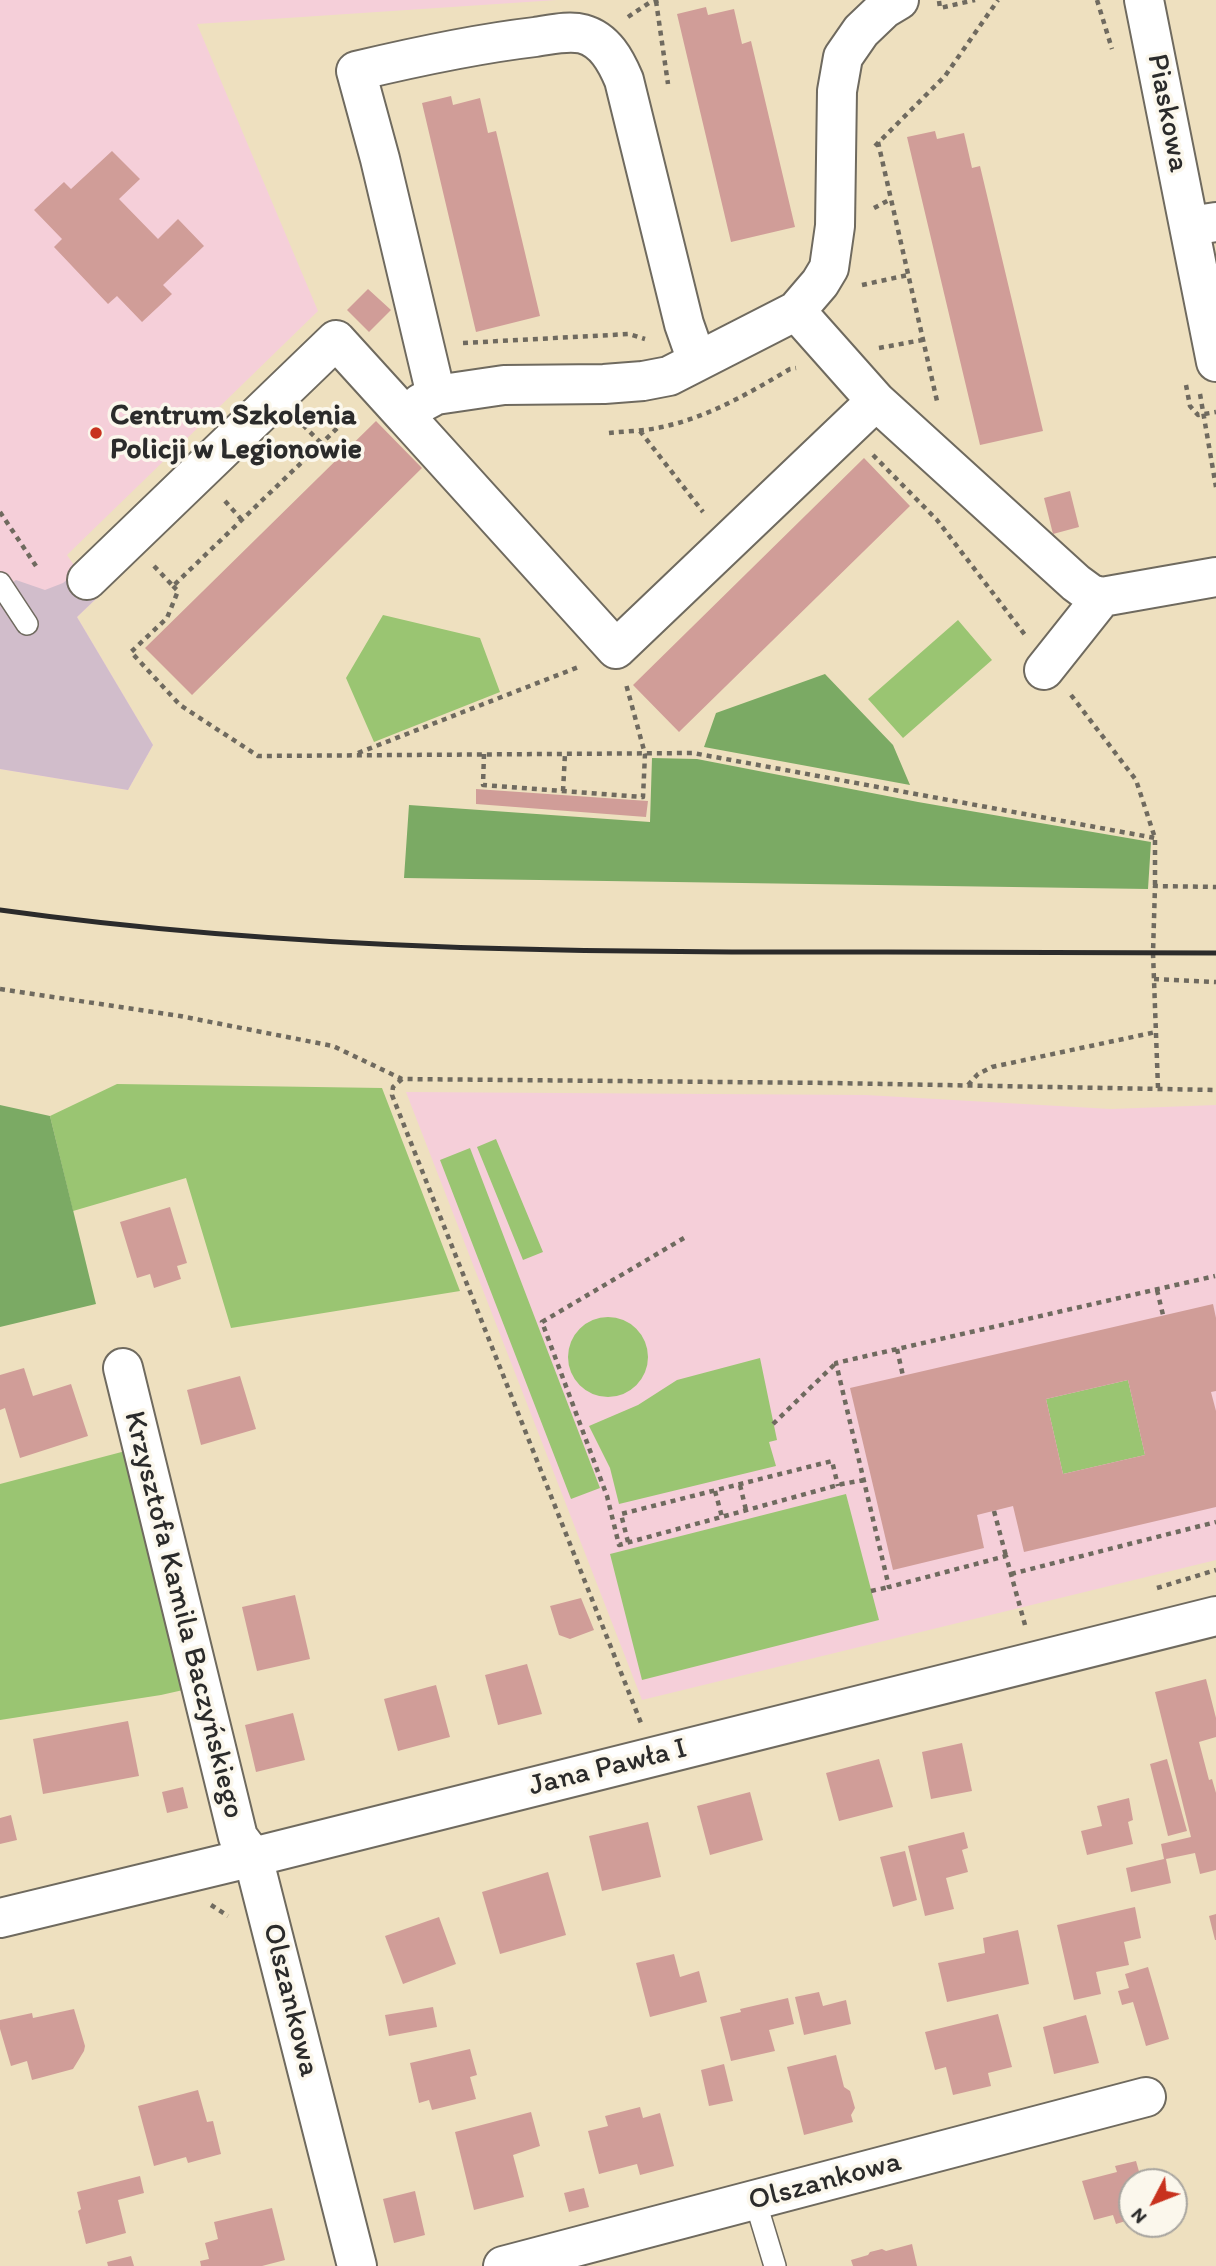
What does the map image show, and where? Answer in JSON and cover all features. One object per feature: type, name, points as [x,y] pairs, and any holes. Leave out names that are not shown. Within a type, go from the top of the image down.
[{"type":"street","points":[[406,417],[421,403],[436,395],[504,385],[593,384],[643,381],[669,376],[796,311],[829,268],[835,226],[837,90],[843,57],[861,31],[884,9],[899,0]]},
{"type":"street","name":"Piaskowa","points":[[1144,0],[1203,224],[1212,377]]},
{"type":"street","points":[[436,395],[380,159],[356,71],[501,41],[561,33],[582,34],[596,40],[617,63],[624,80],[684,324],[697,361]]},
{"type":"street","points":[[796,311],[876,401],[1091,594],[1102,597],[1216,577]]},
{"type":"street","points":[[87,580],[336,340],[617,649],[876,401]]},
{"type":"street","points":[[1044,670],[1102,597]]},
{"type":"street","name":"Krzysztofa Kamila Baczyńskiego","points":[[123,1368],[238,1837],[253,1857]]},
{"type":"street","name":"Jana Pawła I","points":[[0,1918],[1216,1616]]},
{"type":"street","name":"Olszankowa","points":[[253,1857],[356,2266]]},
{"type":"street","name":"Olszankowa","points":[[503,2266],[1146,2097]]},
{"type":"lane","points":[[2,586],[27,624]]},
{"type":"lane","points":[[755,2200],[775,2266]]},
{"type":"path","points":[[939,4],[940,8],[975,0]]},
{"type":"path","points":[[870,151],[944,76],[998,0]]},
{"type":"path","points":[[622,22],[649,3],[658,1],[666,62],[664,68],[670,95]]},
{"type":"path","points":[[878,142],[936,400],[943,408]]},
{"type":"path","points":[[858,286],[908,275]]},
{"type":"path","points":[[454,343],[629,334],[642,339],[656,335]]},
{"type":"path","points":[[873,350],[922,340]]},
{"type":"path","points":[[609,433],[661,428],[695,417],[739,399],[790,369],[800,368]]},
{"type":"path","points":[[1212,377],[1199,393],[1216,487]]},
{"type":"path","points":[[173,586],[360,406]]},
{"type":"path","points":[[640,430],[706,516]]},
{"type":"path","points":[[0,512],[36,566]]},
{"type":"path","points":[[146,558],[178,591],[167,618],[131,652],[180,705],[258,755],[693,753],[1155,838]]},
{"type":"path","points":[[353,755],[589,662]]},
{"type":"path","points":[[484,754],[483,785],[643,797],[645,754],[625,682]]},
{"type":"path","points":[[563,791],[565,754]]},
{"type":"path","points":[[1158,1088],[1154,979],[1156,886],[1216,887]]},
{"type":"path","points":[[1154,979],[1216,982]]},
{"type":"path","points":[[0,989],[180,1016],[333,1046],[402,1079],[1216,1090]]},
{"type":"path","points":[[968,1085],[978,1074],[992,1067],[1156,1032]]},
{"type":"path","points":[[402,1079],[393,1087],[392,1095],[643,1729]]},
{"type":"path","points":[[684,1238],[542,1322],[607,1496],[619,1545],[864,1480]]},
{"type":"path","points":[[773,1424],[836,1363],[1215,1276]]},
{"type":"path","points":[[1157,1290],[1163,1315]]},
{"type":"path","points":[[898,1349],[903,1376]]},
{"type":"path","points":[[836,1363],[889,1587]]},
{"type":"path","points":[[628,1542],[621,1514],[832,1461],[838,1486]]},
{"type":"path","points":[[740,1485],[746,1510]]},
{"type":"path","points":[[715,1491],[722,1517]]},
{"type":"path","points":[[994,1511],[1026,1628]]},
{"type":"path","points":[[1011,1574],[1216,1522]]},
{"type":"path","points":[[871,1591],[1006,1556]]},
{"type":"shaded area","name":"Centrum Szkolenia Policji w Legionowie","points":[[0,0],[557,0],[197,24],[318,311],[67,555],[99,596],[77,617],[153,745],[128,790],[0,769]]},
{"type":"shaded area","points":[[78,571],[99,596],[77,617],[153,745],[128,790],[0,769],[0,592],[16,580],[45,590],[63,583]]},
{"type":"shaded area","points":[[406,1092],[866,1095],[1111,1109],[1216,1105],[1216,1560],[642,1700]]},
{"type":"green space","points":[[383,615],[480,638],[500,692],[374,742],[346,678]]},
{"type":"green space","points":[[958,620],[992,660],[903,738],[868,699]]},
{"type":"green space","points":[[825,674],[893,745],[910,785],[704,747],[716,713]]},
{"type":"green space","points":[[652,758],[697,759],[918,802],[1151,842],[1148,889],[404,878],[409,805],[650,822]]},
{"type":"green space","points":[[117,1084],[382,1088],[460,1291],[231,1328],[186,1178],[73,1211],[50,1116]]},
{"type":"green space","points":[[0,1105],[50,1116],[96,1304],[0,1327]]},
{"type":"green space","points":[[496,1139],[543,1252],[523,1260],[477,1147]]},
{"type":"green space","points":[[470,1148],[600,1488],[571,1499],[440,1160]]},
{"type":"green space","points":[[600,1317],[616,1317],[630,1323],[642,1335],[648,1349],[648,1365],[642,1379],[630,1391],[616,1397],[600,1397],[586,1391],[574,1379],[568,1365],[568,1349],[574,1335],[586,1323]]},
{"type":"green space","points":[[760,1358],[777,1440],[769,1442],[776,1466],[619,1504],[610,1468],[589,1426],[638,1405],[677,1380]]},
{"type":"green space","points":[[1128,1380],[1145,1455],[1063,1474],[1046,1399]]},
{"type":"green space","points":[[133,1449],[192,1688],[0,1720],[0,1484]]},
{"type":"green space","points":[[846,1494],[879,1620],[642,1680],[610,1554]]},
{"type":"building","points":[[706,7],[708,15],[734,9],[742,44],[751,41],[795,227],[731,242],[677,14]]},
{"type":"building","points":[[451,96],[453,105],[480,98],[488,133],[496,131],[540,316],[476,332],[422,103]]},
{"type":"building","points":[[935,131],[937,139],[964,133],[972,168],[980,166],[1043,431],[980,445],[907,137]]},
{"type":"building","points":[[112,151],[140,179],[119,199],[158,239],[178,219],[204,246],[163,285],[172,294],[142,322],[117,296],[108,304],[54,247],[62,239],[34,210],[64,182],[71,189]]},
{"type":"building","points":[[368,289],[391,310],[369,332],[347,310]]},
{"type":"building","points":[[376,421],[422,468],[192,695],[145,648]]},
{"type":"building","points":[[864,458],[910,506],[679,732],[633,685]]},
{"type":"building","points":[[1070,491],[1079,527],[1053,534],[1044,498]]},
{"type":"building","points":[[476,789],[648,801],[646,817],[476,804]]},
{"type":"building","points":[[170,1207],[187,1263],[177,1266],[181,1279],[154,1288],[150,1274],[137,1278],[120,1222]]},
{"type":"building","points":[[1213,1304],[1216,1318],[1216,1391],[1211,1392],[1216,1411],[1216,1507],[1024,1552],[1013,1506],[977,1515],[984,1548],[893,1570],[850,1388]],"holes":[[[1128,1380],[1145,1455],[1063,1474],[1046,1399]]]},
{"type":"building","points":[[24,1368],[33,1396],[71,1384],[88,1436],[20,1458],[5,1408],[0,1410],[0,1375]]},
{"type":"building","points":[[240,1376],[256,1429],[201,1445],[187,1390]]},
{"type":"building","points":[[295,1595],[310,1659],[257,1671],[242,1607]]},
{"type":"building","points":[[581,1598],[594,1630],[570,1639],[559,1635],[550,1606]]},
{"type":"building","points":[[527,1664],[542,1714],[498,1725],[485,1675]]},
{"type":"building","points":[[1206,1679],[1216,1718],[1216,1737],[1199,1742],[1209,1780],[1212,1779],[1216,1793],[1216,1870],[1200,1874],[1195,1853],[1166,1859],[1171,1883],[1131,1892],[1126,1868],[1164,1859],[1161,1844],[1191,1837],[1155,1692]]},
{"type":"building","points":[[436,1685],[450,1737],[398,1751],[384,1699]]},
{"type":"building","points":[[293,1713],[305,1760],[256,1772],[245,1725]]},
{"type":"building","points":[[128,1721],[139,1776],[43,1794],[33,1739]]},
{"type":"building","points":[[962,1743],[972,1791],[931,1799],[922,1752]]},
{"type":"building","points":[[879,1759],[893,1807],[839,1821],[826,1773]]},
{"type":"building","points":[[1167,1759],[1187,1831],[1168,1836],[1150,1764]]},
{"type":"building","points":[[183,1787],[188,1808],[167,1813],[162,1792]]},
{"type":"building","points":[[750,1792],[763,1840],[710,1855],[697,1806]]},
{"type":"building","points":[[1129,1798],[1133,1820],[1128,1822],[1133,1844],[1087,1855],[1081,1831],[1102,1826],[1097,1806]]},
{"type":"building","points":[[11,1815],[17,1840],[0,1844],[0,1818]]},
{"type":"building","points":[[648,1822],[661,1877],[602,1891],[589,1836]]},
{"type":"building","points":[[964,1832],[968,1848],[962,1850],[968,1872],[946,1878],[954,1909],[925,1916],[908,1846]]},
{"type":"building","points":[[905,1851],[917,1900],[893,1907],[880,1857]]},
{"type":"building","points":[[548,1872],[566,1935],[500,1954],[482,1892]]},
{"type":"building","points":[[1135,1907],[1141,1938],[1124,1942],[1129,1965],[1096,1972],[1101,1994],[1074,2000],[1057,1925]]},
{"type":"building","points":[[1216,1914],[1216,1940],[1215,1940],[1209,1916]]},
{"type":"building","points":[[439,1917],[456,1964],[403,1984],[385,1936]]},
{"type":"building","points":[[1018,1930],[1029,1984],[947,2002],[938,1963],[985,1953],[983,1938]]},
{"type":"building","points":[[674,1954],[680,1977],[699,1971],[707,2002],[650,2017],[636,1963]]},
{"type":"building","points":[[1148,1967],[1169,2039],[1146,2046],[1133,2002],[1122,2005],[1118,1991],[1129,1988],[1125,1974]]},
{"type":"building","points":[[819,1992],[823,2006],[846,2000],[851,2024],[804,2035],[795,1997]]},
{"type":"building","points":[[788,1998],[794,2024],[769,2030],[775,2051],[731,2061],[720,2017],[741,2012],[740,2009]]},
{"type":"building","points":[[433,2007],[437,2027],[389,2036],[385,2015]]},
{"type":"building","points":[[74,2009],[85,2046],[73,2069],[32,2080],[27,2061],[11,2066],[0,2020],[32,2013],[33,2018]]},
{"type":"building","points":[[998,2014],[1012,2067],[988,2073],[991,2086],[953,2095],[946,2067],[935,2070],[925,2032]]},
{"type":"building","points":[[1086,2015],[1099,2063],[1054,2074],[1043,2027]]},
{"type":"building","points":[[470,2049],[477,2075],[470,2077],[476,2099],[432,2110],[429,2100],[419,2103],[410,2063]]},
{"type":"building","points":[[836,2055],[844,2087],[850,2091],[855,2108],[851,2115],[853,2122],[804,2135],[787,2067]]},
{"type":"building","points":[[724,2064],[733,2101],[709,2106],[701,2070]]},
{"type":"building","points":[[198,2090],[207,2122],[213,2121],[221,2154],[188,2163],[186,2157],[154,2166],[138,2106]]},
{"type":"building","points":[[640,2107],[643,2118],[660,2113],[674,2166],[640,2175],[637,2164],[599,2174],[588,2131],[608,2126],[605,2116]]},
{"type":"building","points":[[531,2112],[540,2146],[513,2155],[524,2197],[474,2210],[455,2132]]},
{"type":"building","points":[[1136,2161],[1138,2168],[1118,2168],[1116,2224],[1113,2215],[1094,2220],[1082,2181],[1117,2172],[1115,2166]]},
{"type":"building","points":[[140,2176],[144,2193],[118,2200],[126,2233],[86,2244],[78,2211],[81,2209],[77,2192]]},
{"type":"building","points":[[584,2188],[589,2207],[569,2212],[564,2193]]},
{"type":"building","points":[[415,2191],[425,2235],[394,2243],[383,2199]]},
{"type":"building","points":[[272,2208],[285,2260],[262,2266],[201,2266],[200,2261],[209,2259],[205,2243],[218,2239],[214,2222]]},
{"type":"building","points":[[912,2244],[917,2266],[853,2266],[851,2260],[870,2252]]},
{"type":"building","points":[[131,2256],[134,2266],[108,2266],[107,2262]]},
{"type":"railway","points":[[0,910],[220,934],[442,947],[664,952],[1216,953]]},
{"type":"place","name":"Centrum Szkolenia Policji w Legionowie","points":[[96,433]]}]
